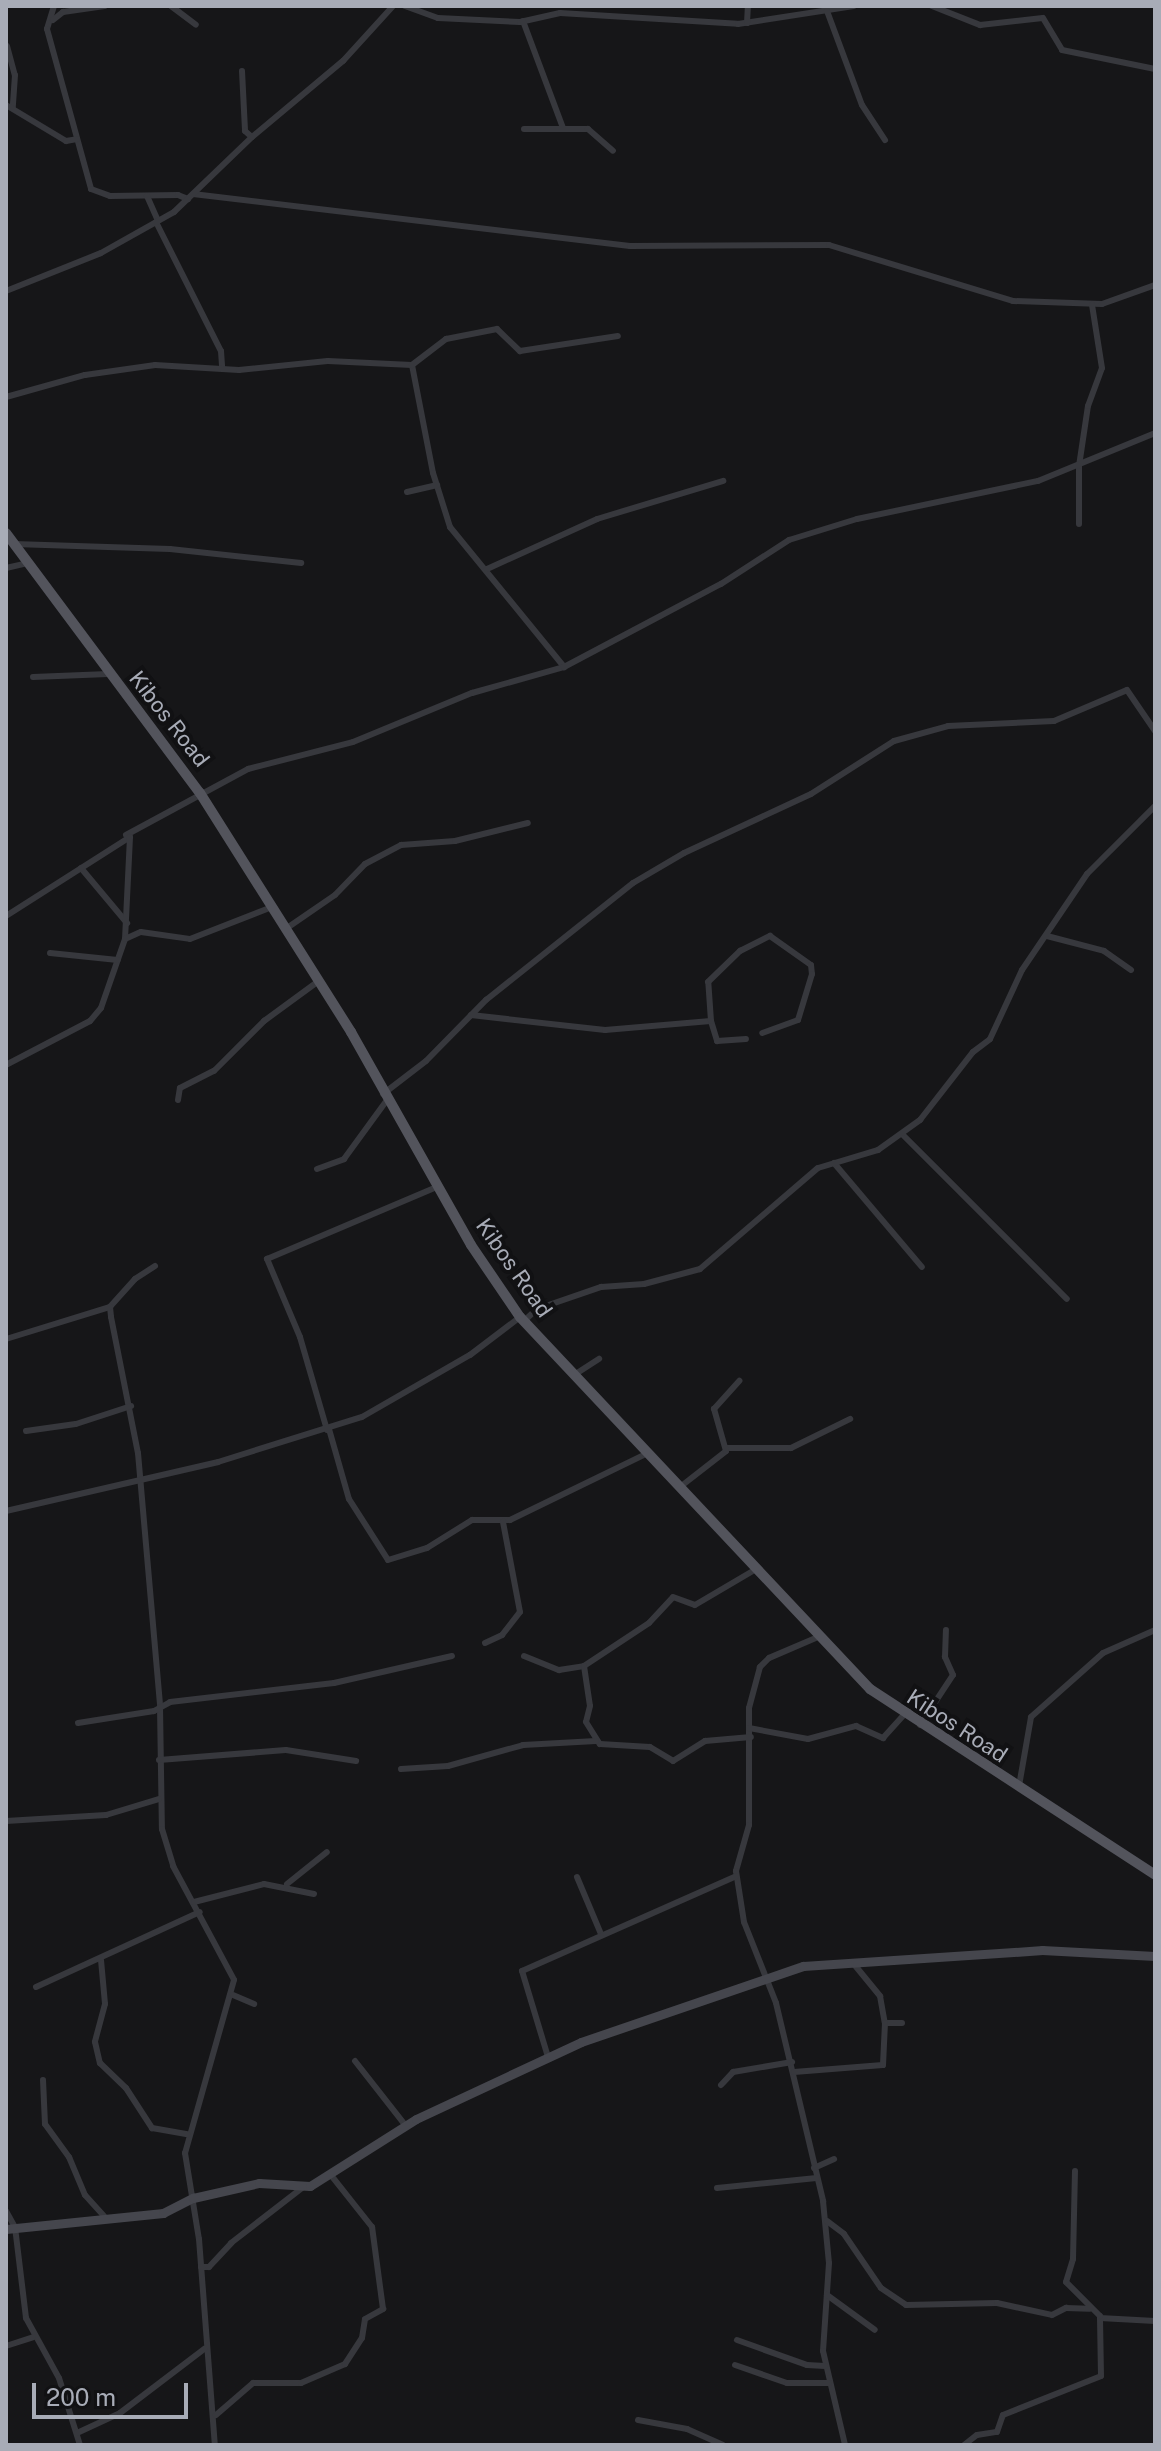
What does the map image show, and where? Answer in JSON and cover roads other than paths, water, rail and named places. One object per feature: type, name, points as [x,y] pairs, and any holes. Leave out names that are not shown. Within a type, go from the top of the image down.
[{"type":"main road","name":"Kibos Road","points":[[6,533],[108,674],[200,793],[320,980],[437,1187],[522,1319],[852,1673],[904,1715],[1155,1875]]},
{"type":"street","points":[[54,6],[49,38],[94,191],[190,197],[630,246],[829,245],[980,294],[1092,305],[1155,285]]},
{"type":"street","points":[[50,22],[63,12],[105,6]]},
{"type":"street","points":[[171,6],[196,25]]},
{"type":"street","points":[[6,291],[101,253],[157,221],[190,197],[252,137],[343,61],[393,6]]},
{"type":"street","points":[[405,6],[438,18],[523,21],[560,13],[647,22],[747,23],[854,6]]},
{"type":"street","points":[[747,23],[748,6]]},
{"type":"street","points":[[932,6],[980,25],[1043,18],[1053,27],[1062,50],[1155,69]]},
{"type":"street","points":[[827,11],[862,105],[885,140]]},
{"type":"street","points":[[523,21],[563,128]]},
{"type":"street","points":[[7,46],[15,75],[10,106],[66,141],[77,139]]},
{"type":"street","points":[[242,71],[245,131],[252,137]]},
{"type":"street","points":[[524,129],[593,131],[613,151]]},
{"type":"street","points":[[147,196],[221,351],[222,367]]},
{"type":"street","points":[[1079,524],[1079,466],[1088,406],[1102,368],[1092,305]]},
{"type":"street","points":[[6,397],[120,369],[374,361],[412,365],[446,339],[497,329],[520,351],[618,336]]},
{"type":"street","points":[[412,365],[437,485],[452,531],[487,569],[564,667]]},
{"type":"street","points":[[6,916],[126,835],[200,793],[267,761],[353,742],[472,693],[564,667],[721,584],[789,540],[857,519],[1004,490],[1079,466],[1155,433]]},
{"type":"street","points":[[487,569],[597,519],[723,481]]},
{"type":"street","points":[[407,492],[437,485]]},
{"type":"street","points":[[14,544],[170,549],[301,563]]},
{"type":"street","points":[[6,568],[27,563]]},
{"type":"street","points":[[33,677],[108,674]]},
{"type":"street","points":[[317,1169],[344,1159],[385,1097],[471,1015],[653,869],[811,794],[908,735],[948,726],[1054,721],[1127,690],[1155,731]]},
{"type":"street","points":[[6,1511],[139,1481],[328,1429],[398,1399],[537,1309],[601,1287],[644,1284],[700,1269],[804,1178],[834,1163],[878,1150],[928,1113],[973,1052],[986,1043],[1013,999],[1022,970],[1087,874],[1155,806]]},
{"type":"street","points":[[287,928],[330,899],[365,864],[401,845],[455,841],[528,823]]},
{"type":"street","points":[[6,1065],[94,1018],[125,939],[131,842],[126,835]]},
{"type":"street","points":[[81,868],[127,923]]},
{"type":"street","points":[[125,939],[141,932],[190,939],[273,907]]},
{"type":"street","points":[[746,1039],[717,1041],[711,1021],[708,982],[740,951],[770,936],[811,965],[812,974],[798,1020],[762,1033]]},
{"type":"street","points":[[1047,936],[1104,951],[1131,970]]},
{"type":"street","points":[[50,953],[118,960]]},
{"type":"street","points":[[178,1100],[180,1088],[214,1071],[264,1021],[320,980]]},
{"type":"street","points":[[471,1015],[605,1030],[711,1021]]},
{"type":"street","points":[[902,1134],[1067,1299]]},
{"type":"street","points":[[834,1163],[922,1267]]},
{"type":"street","points":[[437,1187],[267,1259],[300,1337],[345,1490],[385,1559],[427,1548],[472,1520],[503,1522],[648,1453]]},
{"type":"street","points":[[6,1339],[110,1307],[135,1279],[155,1266]]},
{"type":"street","points":[[110,1307],[131,1406],[139,1481],[160,1707],[159,1799],[173,1866],[233,1975],[233,1995],[187,2134],[185,2153],[201,2267],[204,2349],[216,2415],[215,2445]]},
{"type":"street","points":[[574,1375],[599,1359]]},
{"type":"street","points":[[726,1448],[714,1409],[739,1381]]},
{"type":"street","points":[[26,1431],[76,1424],[131,1406]]},
{"type":"street","points":[[680,1487],[726,1448],[791,1448],[850,1419]]},
{"type":"street","points":[[485,1643],[502,1635],[520,1612],[503,1522]]},
{"type":"street","points":[[524,1656],[559,1670],[584,1666],[649,1623],[673,1597],[695,1605],[756,1569]]},
{"type":"street","points":[[920,1725],[954,1673],[945,1657],[946,1630]]},
{"type":"street","points":[[1018,1789],[1031,1717],[1103,1653],[1155,1630]]},
{"type":"street","points":[[818,1637],[763,1662],[751,1692],[749,1825],[736,1876],[744,1922],[766,1975],[792,2062],[827,2221],[825,2366],[845,2445]]},
{"type":"street","points":[[78,1723],[160,1707],[334,1683],[452,1656]]},
{"type":"street","points":[[584,1666],[590,1706],[586,1722],[596,1741]]},
{"type":"street","points":[[749,1728],[808,1739],[856,1726],[883,1738],[904,1715]]},
{"type":"street","points":[[401,1769],[448,1766],[523,1745],[596,1741],[650,1747],[673,1761],[705,1741],[751,1737]]},
{"type":"street","points":[[159,1760],[286,1750],[356,1761]]},
{"type":"street","points":[[6,1821],[106,1815],[159,1799]]},
{"type":"street","points":[[286,1884],[327,1852]]},
{"type":"street","points":[[548,2057],[520,1973],[736,1876]]},
{"type":"street","points":[[577,1877],[601,1934]]},
{"type":"street","points":[[194,1902],[249,1887],[286,1884],[314,1894]]},
{"type":"street","points":[[36,1987],[101,1960],[132,1940],[200,1912]]},
{"type":"street","points":[[201,2267],[209,2267],[231,2243],[302,2188],[406,2126],[548,2057],[766,1975],[851,1960],[1042,1950],[1155,1956]]},
{"type":"street","points":[[101,1960],[105,2004],[95,2042],[100,2063],[126,2088],[152,2128],[187,2134]]},
{"type":"street","points":[[794,2072],[883,2065],[885,2023],[880,1996],[851,1960]]},
{"type":"street","points":[[233,1995],[254,2004]]},
{"type":"street","points":[[885,2023],[902,2023]]},
{"type":"street","points":[[355,2061],[406,2126]]},
{"type":"street","points":[[721,2085],[733,2072],[792,2062]]},
{"type":"street","points":[[43,2080],[45,2124],[69,2157],[85,2195],[104,2216]]},
{"type":"street","points":[[814,2168],[834,2159]]},
{"type":"street","points":[[1075,2171],[1073,2259],[1066,2282],[1100,2318],[1155,2321]]},
{"type":"street","points":[[216,2415],[253,2383],[301,2383],[345,2364],[362,2338],[365,2319],[383,2309],[372,2227],[330,2174]]},
{"type":"street","points":[[717,2188],[817,2178]]},
{"type":"street","points":[[10,2228],[104,2216],[163,2213],[193,2198],[259,2183],[302,2188]]},
{"type":"street","points":[[6,2211],[33,2337],[51,2360],[80,2445]]},
{"type":"street","points":[[827,2221],[844,2234],[881,2288],[906,2305],[997,2303],[1052,2315],[1066,2308],[1089,2309]]},
{"type":"street","points":[[827,2295],[875,2330]]},
{"type":"street","points":[[964,2445],[977,2435],[997,2432],[1003,2415],[1100,2378],[1100,2318]]},
{"type":"street","points":[[6,2346],[33,2337]]},
{"type":"street","points":[[737,2340],[807,2365],[825,2366]]},
{"type":"street","points":[[77,2433],[120,2413],[204,2349]]},
{"type":"street","points":[[735,2365],[787,2383],[829,2383]]},
{"type":"street","points":[[638,2420],[687,2429],[723,2445]]}]
